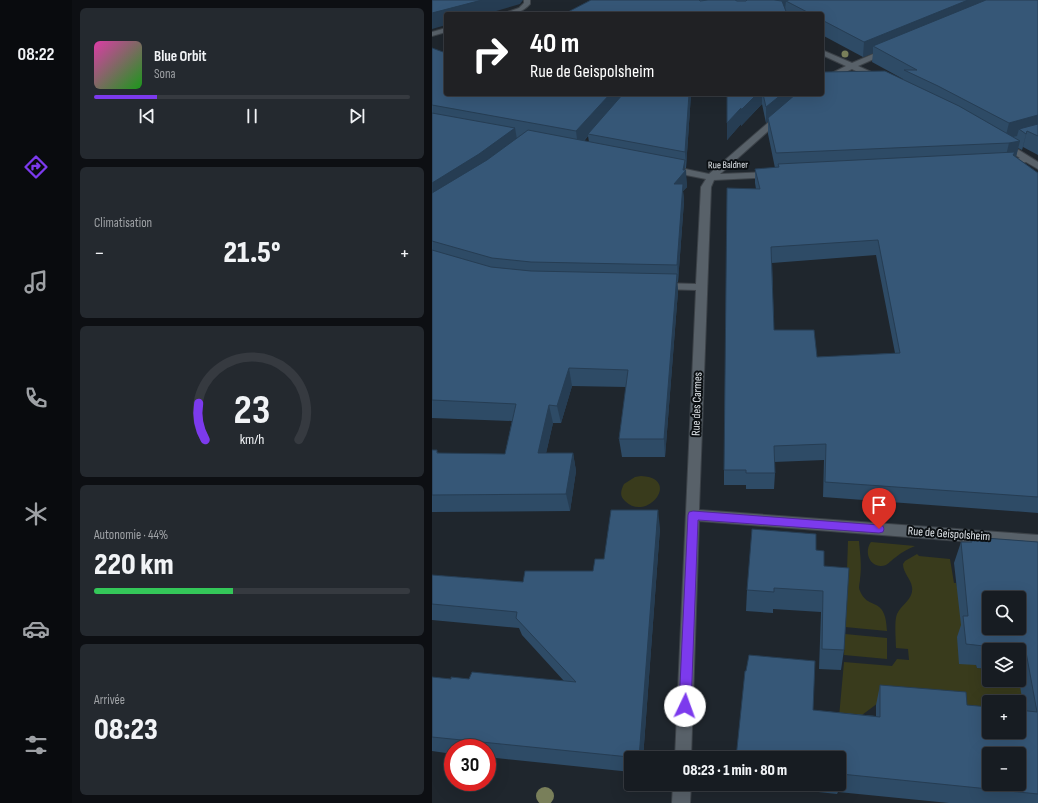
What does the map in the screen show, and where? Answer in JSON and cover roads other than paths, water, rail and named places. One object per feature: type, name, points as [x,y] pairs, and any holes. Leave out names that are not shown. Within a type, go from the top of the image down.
[{"type":"street","points":[[511,12],[521,9],[527,4],[527,0]]},
{"type":"street","points":[[432,34],[444,31]]},
{"type":"street","points":[[824,80],[852,66],[898,47]]},
{"type":"street","points":[[824,53],[887,82]]},
{"type":"street","points":[[711,177],[789,110]]},
{"type":"street","points":[[1016,140],[1002,142],[1038,166]]},
{"type":"street","points":[[998,164],[1014,163],[1028,159]]},
{"type":"street","name":"Rue Baldner","points":[[666,168],[711,177],[780,174]]},
{"type":"street","name":"Rue des Carmes","points":[[683,751],[701,287],[706,187],[711,177]]},
{"type":"street","points":[[653,286],[701,287]]},
{"type":"street","name":"Rue de Geispolsheim","points":[[693,515],[1038,541]]},
{"type":"street","points":[[681,803],[682,791]]}]
